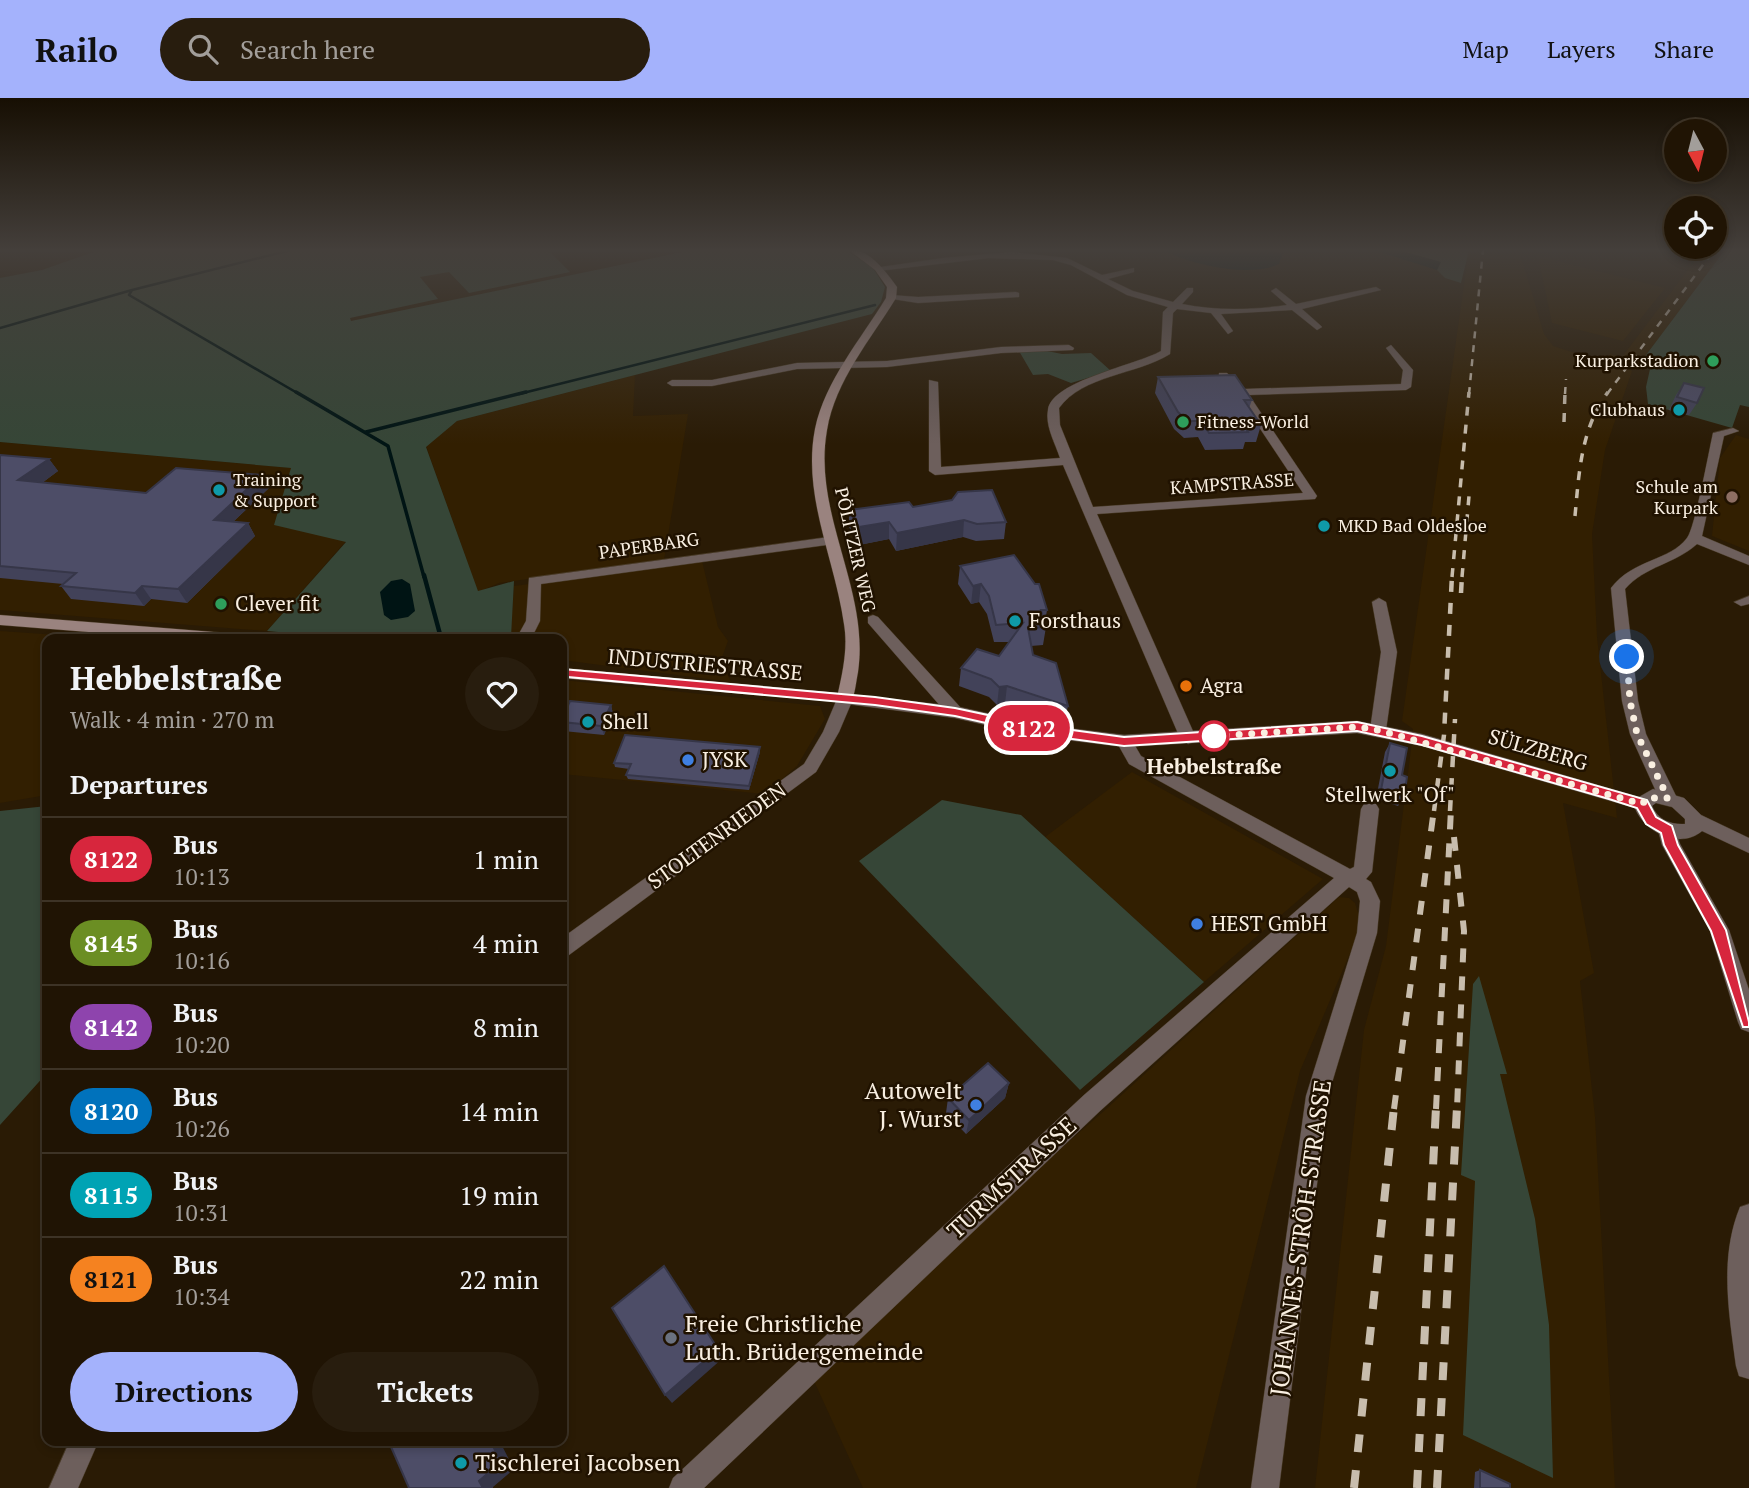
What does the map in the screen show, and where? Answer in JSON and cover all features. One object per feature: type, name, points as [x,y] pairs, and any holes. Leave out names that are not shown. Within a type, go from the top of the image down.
[{"type":"main road","name":"PÖLITZER WEG","points":[[845,699],[852,664],[852,625],[829,541],[820,484],[821,429],[828,407],[881,315]]},
{"type":"main road","points":[[0,620],[176,634]]},
{"type":"main road","name":"INDUSTRIESTRASSE","points":[[567,673],[845,699]]},
{"type":"street","points":[[1167,315],[1166,352],[1151,363],[1071,389],[1053,408],[1054,425],[1067,461],[1188,738]]},
{"type":"street","points":[[1217,315],[1228,331]]},
{"type":"street","points":[[1305,315],[1317,327]]},
{"type":"street","points":[[672,383],[712,383],[797,366],[887,364],[1046,346],[1069,348]]},
{"type":"street","points":[[1241,392],[1406,387],[1409,370],[1391,348]]},
{"type":"street","name":"KAMPSTRASSE","points":[[1089,511],[1311,496],[1241,392],[1223,375]]},
{"type":"street","points":[[933,382],[934,471],[1067,461]]},
{"type":"street","points":[[1733,432],[1719,433],[1695,538],[1665,559],[1630,571],[1618,588],[1630,701],[1637,734],[1668,798],[1689,810],[1695,820],[1749,846]]},
{"type":"street","points":[[1695,538],[1749,561]]},
{"type":"street","name":"PAPERBARG","points":[[526,634],[533,621],[534,581],[829,541]]},
{"type":"street","points":[[845,699],[955,712],[1035,730],[1124,741],[1344,727],[1378,730],[1390,683],[1389,640],[1379,602]]},
{"type":"street","name":"PÖLITZER WEG","points":[[873,620],[955,712]]},
{"type":"street","name":"STOLTENRIEDEN","points":[[567,945],[810,768],[831,733],[845,699]]},
{"type":"street","name":"SÜLZBERG","points":[[1378,730],[1422,740],[1642,804],[1648,798],[1668,798]]},
{"type":"street","points":[[1124,741],[1135,760],[1349,877]]},
{"type":"street","points":[[1642,804],[1651,821],[1667,830],[1689,831],[1694,828],[1695,820]]},
{"type":"street","name":"TURMSTRASSE","points":[[683,1488],[1092,1103],[1349,877],[1363,872],[1370,809]]},
{"type":"street","points":[[1667,830],[1671,845],[1719,930],[1749,1022]]},
{"type":"street","name":"JOHANNES-STRÖH-STRASSE","points":[[1265,1488],[1317,1096],[1367,933],[1370,901],[1364,887],[1349,877]]},
{"type":"street","points":[[1749,1216],[1741,1234],[1743,1320],[1749,1366]]},
{"type":"street","points":[[63,1488],[82,1446]]},
{"type":"shaded area","points":[[1460,315],[1538,315],[1544,334],[1553,346],[1603,362],[1610,354],[1622,357],[1654,315],[1676,315],[1640,363],[1635,362],[1629,369],[1632,371],[1605,450],[1592,534],[1597,637],[1617,818],[1563,803],[1594,973],[1580,981],[1595,1117],[1615,1488],[1315,1488],[1364,1030],[1386,946],[1413,729],[1402,721]]},
{"type":"shaded area","points":[[1550,315],[1644,315],[1623,341],[1552,323]]},
{"type":"shaded area","points":[[635,375],[633,416],[688,414],[664,560],[499,583],[478,592],[426,446],[457,421]]},
{"type":"shaded area","name":"Schule am Kurpark","points":[[1736,435],[1749,439],[1749,551],[1712,536],[1720,458]]},
{"type":"shaded area","points":[[0,442],[292,468],[346,541],[267,631],[0,610]]},
{"type":"shaded area","points":[[702,561],[718,627],[728,641],[721,660],[731,682],[567,661],[567,634],[510,634],[514,586]]},
{"type":"shaded area","points":[[402,579],[410,584],[415,611],[408,617],[391,620],[384,615],[380,592],[391,581]]},
{"type":"shaded area","points":[[0,631],[43,634],[42,796],[0,803]]},
{"type":"shaded area","points":[[567,681],[820,706],[825,719],[797,766],[765,794],[567,774]]},
{"type":"shaded area","points":[[1132,772],[1323,879],[1204,982],[1045,837]]},
{"type":"shaded area","points":[[1339,897],[1349,898],[1355,903],[1362,925],[1300,1071],[1196,1488],[863,1488],[808,1368],[1104,1111]]},
{"type":"green space","points":[[0,315],[365,315],[350,318],[351,321],[380,315],[869,315],[457,421],[426,447],[478,591],[514,581],[511,634],[300,634],[267,631],[346,542],[274,525],[291,468],[0,442]]},
{"type":"green space","name":"Kurparkstadion","points":[[1676,315],[1749,315],[1749,407],[1740,405],[1732,428],[1648,404],[1646,387],[1650,369],[1640,363]]},
{"type":"green space","points":[[1037,349],[1062,354],[1091,353],[1111,371],[1071,383],[1048,374],[1033,375],[1019,351]]},
{"type":"green space","points":[[942,800],[1021,815],[1204,982],[1080,1090],[859,861]]},
{"type":"green space","points":[[42,807],[42,1079],[0,1125],[0,811]]},
{"type":"green space","points":[[1479,976],[1507,1074],[1500,1074],[1535,1219],[1549,1325],[1553,1478],[1463,1435],[1475,1181],[1461,1175],[1473,984]]},
{"type":"building","points":[[1235,375],[1252,400],[1244,400],[1261,425],[1244,426],[1248,432],[1209,433],[1202,421],[1188,421],[1178,412],[1158,377]]},
{"type":"building","points":[[1684,383],[1704,388],[1697,403],[1677,397]]},
{"type":"building","points":[[0,455],[49,459],[18,480],[146,493],[176,468],[262,475],[214,520],[248,523],[178,589],[142,586],[135,593],[61,586],[76,573],[0,566]]},
{"type":"building","points":[[992,490],[1006,522],[977,524],[964,520],[897,533],[889,522],[859,527],[849,510],[909,502],[913,507],[952,500],[958,492]]},
{"type":"building","points":[[1014,555],[1035,584],[1039,584],[1047,610],[1041,610],[1046,627],[1028,628],[1033,655],[1056,663],[1068,706],[1007,686],[999,687],[991,679],[961,668],[977,649],[999,656],[1023,623],[996,625],[989,596],[981,584],[973,586],[960,566]]},
{"type":"building","points":[[570,701],[611,705],[601,726],[567,723]]},
{"type":"building","name":"JYSK","points":[[625,735],[760,747],[749,786],[626,775],[631,764],[614,763]]},
{"type":"building","name":"Stellwerk \"Of\"","points":[[1390,743],[1407,748],[1402,775],[1407,777],[1404,797],[1381,790]]},
{"type":"building","points":[[988,1063],[1009,1083],[969,1120],[948,1098]]},
{"type":"building","name":"Freie Christliche Luth. Brüdergemeinde","points":[[664,1266],[718,1349],[665,1395],[612,1308]]},
{"type":"building","name":"Tischlerei Jacobsen","points":[[391,1446],[493,1446],[501,1462],[479,1481],[483,1488],[409,1488]]},
{"type":"building","points":[[1480,1470],[1510,1484],[1510,1488],[1480,1488]]},
{"type":"waterway","points":[[0,328],[46,315]]},
{"type":"waterway","points":[[163,315],[299,394]]},
{"type":"waterway","points":[[519,394],[836,315]]},
{"type":"waterway","points":[[296,392],[388,446],[424,577]]},
{"type":"waterway","points":[[366,432],[526,392]]},
{"type":"waterway","points":[[424,575],[440,634]]},
{"type":"railway","points":[[1469,394],[1477,315]]},
{"type":"railway","points":[[1607,394],[1666,315]]},
{"type":"railway","points":[[1565,394],[1566,379]]},
{"type":"railway","points":[[1452,577],[1469,392]]},
{"type":"railway","points":[[1564,422],[1565,392]]},
{"type":"railway","points":[[1575,516],[1583,451],[1592,421],[1608,392]]},
{"type":"railway","points":[[1462,577],[1469,496]]},
{"type":"railway","points":[[1434,811],[1444,735],[1452,575]]},
{"type":"railway","points":[[1461,593],[1462,575]]},
{"type":"railway","points":[[1450,811],[1455,719]]},
{"type":"railway","points":[[1394,1109],[1434,809]]},
{"type":"railway","points":[[1436,1109],[1451,809]]},
{"type":"railway","points":[[1454,837],[1464,931],[1457,1109]]},
{"type":"railway","points":[[1354,1488],[1394,1107]]},
{"type":"railway","points":[[1417,1488],[1436,1107]]},
{"type":"railway","points":[[1437,1488],[1457,1107]]},
{"type":"bus line","name":"8122","points":[[567,673],[875,701],[955,712],[1035,730],[1124,741],[1357,727],[1422,740],[1610,794],[1642,804],[1645,815],[1667,830],[1671,845],[1719,930],[1749,1022]]},
{"type":"place","name":"Kurparkstadion","points":[[1713,361]]},
{"type":"place","name":"Clubhaus","points":[[1679,410]]},
{"type":"place","name":"Fitness-World","points":[[1183,422]]},
{"type":"place","name":"Training & Support","points":[[219,490]]},
{"type":"place","name":"Schule am Kurpark","points":[[1732,497]]},
{"type":"place","name":"MKD Bad Oldesloe","points":[[1324,526]]},
{"type":"place","name":"Clever fit","points":[[221,604]]},
{"type":"place","name":"Forsthaus","points":[[1015,621]]},
{"type":"place","name":"Agra","points":[[1186,686]]},
{"type":"place","name":"Shell","points":[[588,722]]},
{"type":"place","name":"Hebbelstraße","points":[[1214,736]]},
{"type":"place","name":"JYSK","points":[[688,760]]},
{"type":"place","name":"Stellwerk \"Of\"","points":[[1390,771]]},
{"type":"place","name":"HEST GmbH","points":[[1197,924]]},
{"type":"place","name":"Autowelt J. Wurst","points":[[976,1105]]},
{"type":"place","name":"Freie Christliche Luth. Brüdergemeinde","points":[[671,1338]]},
{"type":"place","name":"Tischlerei Jacobsen","points":[[461,1463]]},
{"type":"route","points":[[1214,736],[1357,727],[1378,730],[1422,740],[1642,804],[1653,796],[1668,798],[1637,734],[1630,701],[1627,657]]}]
